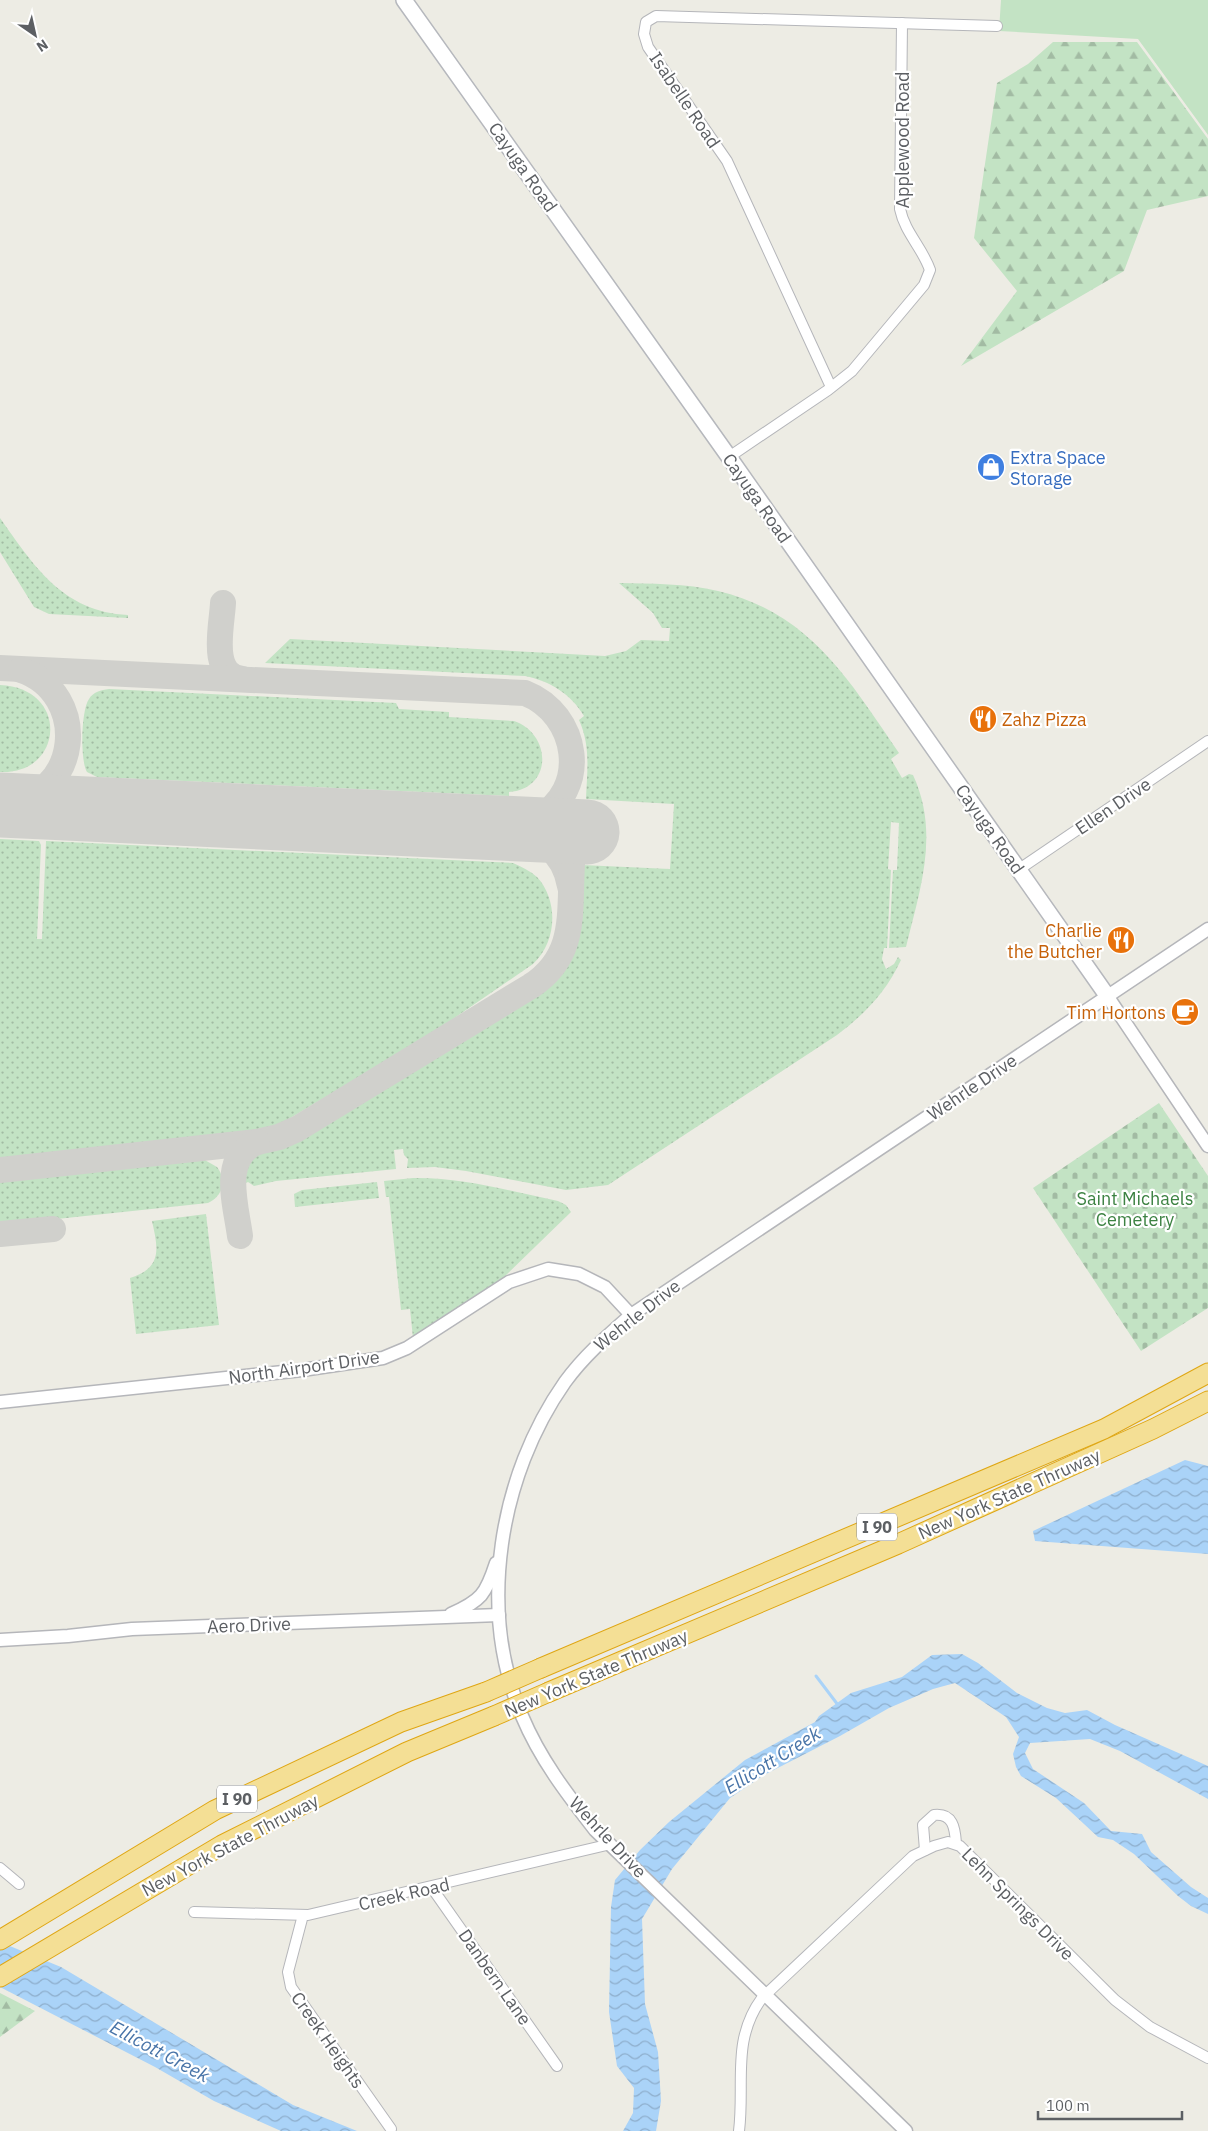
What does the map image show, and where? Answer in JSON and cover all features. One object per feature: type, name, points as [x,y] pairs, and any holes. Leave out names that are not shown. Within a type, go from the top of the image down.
[{"type":"highway","name":"New York State Thruway","points":[[2,1938],[215,1810],[401,1722],[486,1692],[1104,1429],[1208,1373]]},
{"type":"highway","name":"New York State Thruway","points":[[0,1977],[222,1845],[407,1752],[898,1544],[1153,1429],[1208,1401]]},
{"type":"main road","name":"Cayuga Road","points":[[404,0],[729,457],[1108,997]]},
{"type":"street","name":"Isabelle Road","points":[[831,387],[727,162],[654,57],[646,40],[644,28],[646,22],[656,16],[997,26]]},
{"type":"street","name":"Applewood Road","points":[[729,457],[852,371],[924,285],[930,270],[924,253],[908,233],[900,209],[902,23]]},
{"type":"street","name":"Ellen Drive","points":[[1018,870],[1208,741]]},
{"type":"street","name":"Wehrle Drive","points":[[906,2131],[623,1855],[595,1830],[556,1780],[534,1741],[512,1687],[500,1636],[502,1542],[514,1489],[536,1431],[565,1382],[591,1350],[631,1315],[1208,930]]},
{"type":"street","points":[[1108,997],[1208,1146]]},
{"type":"street","name":"North Airport Drive","points":[[0,1402],[286,1372],[383,1358],[407,1348],[510,1282],[548,1269],[579,1274],[605,1287],[631,1315]]},
{"type":"street","points":[[445,1616],[469,1606],[488,1588],[502,1542]]},
{"type":"street","name":"Aero Drive","points":[[0,1640],[68,1636],[132,1629],[499,1615]]},
{"type":"street","points":[[925,1850],[924,1825],[934,1815],[945,1815],[953,1822],[956,1844]]},
{"type":"street","name":"Lehn Springs Drive","points":[[739,2131],[742,2041],[754,2009],[765,1995],[906,1861],[925,1850],[948,1842],[956,1844],[1116,2000],[1150,2027],[1208,2058]]},
{"type":"street","name":"Creek Road","points":[[194,1912],[303,1915],[432,1888],[611,1844]]},
{"type":"street","points":[[0,1868],[19,1884]]},
{"type":"street","name":"Danbern Lane","points":[[432,1888],[557,2066]]},
{"type":"street","name":"Creek Heights","points":[[303,1915],[288,1972],[291,1987],[391,2129]]},
{"type":"green space","points":[[1001,0],[1208,0],[1208,135],[1138,39],[999,31]]},
{"type":"green space","points":[[1053,42],[1137,42],[1208,139],[1208,196],[1147,210],[1124,271],[961,366],[1017,291],[974,238],[997,83],[1028,64]]},
{"type":"green space","points":[[0,518],[38,569],[68,596],[85,605],[105,612],[128,615],[128,618],[49,614],[34,607],[0,552]]},
{"type":"green space","points":[[619,583],[668,584],[706,588],[750,601],[778,615],[803,633],[844,675],[899,753],[891,759],[902,778],[909,774],[913,775],[921,797],[925,818],[926,840],[925,861],[917,904],[906,947],[889,948],[893,870],[897,870],[899,823],[891,822],[888,869],[891,870],[887,948],[884,948],[882,959],[886,969],[894,964],[898,957],[901,960],[889,982],[874,1002],[837,1035],[608,1185],[566,1190],[466,1171],[435,1167],[407,1168],[408,1159],[404,1155],[403,1149],[394,1150],[396,1169],[276,1181],[254,1186],[248,1182],[246,1183],[243,1174],[244,1167],[251,1158],[285,1147],[304,1138],[547,989],[560,976],[576,948],[581,917],[582,865],[670,869],[674,804],[586,799],[587,749],[579,720],[584,716],[566,695],[543,681],[525,676],[265,663],[290,639],[605,656],[626,651],[641,640],[669,641],[670,628],[662,628],[653,613]]},
{"type":"green space","points":[[0,685],[23,690],[39,700],[48,715],[50,731],[47,747],[37,760],[21,769],[0,772]]},
{"type":"green space","points":[[109,689],[396,703],[399,709],[449,712],[449,717],[514,721],[526,728],[535,737],[541,748],[540,772],[534,781],[523,789],[509,792],[509,796],[97,777],[87,772],[83,758],[84,714],[86,705],[93,695]]},
{"type":"green space","points":[[0,839],[39,841],[41,845],[37,939],[42,939],[46,841],[513,863],[537,877],[544,887],[552,909],[551,933],[541,955],[533,964],[434,1032],[277,1126],[264,1130],[0,1159]]},
{"type":"green space","name":"Saint Michaels Cemetery","points":[[1159,1103],[1208,1176],[1208,1308],[1141,1351],[1033,1188]]},
{"type":"green space","points":[[203,1159],[217,1167],[223,1182],[220,1192],[208,1203],[0,1225],[0,1181]]},
{"type":"green space","points":[[413,1178],[468,1182],[504,1189],[558,1201],[566,1205],[571,1212],[502,1279],[413,1338],[410,1309],[401,1310],[389,1197],[386,1197],[384,1181]]},
{"type":"green space","points":[[377,1182],[379,1198],[295,1207],[294,1194],[302,1190]]},
{"type":"green space","points":[[206,1214],[219,1325],[136,1334],[130,1278],[148,1269],[156,1256],[156,1240],[152,1221]]},
{"type":"green space","points":[[0,1993],[35,2011],[0,2037]]},
{"type":"water","points":[[1185,1460],[1208,1466],[1208,1554],[1035,1541],[1033,1531]]},
{"type":"water","name":"Ellicott Creek","points":[[962,1654],[978,1663],[1017,1693],[1047,1708],[1065,1713],[1087,1710],[1115,1725],[1208,1766],[1208,1799],[1120,1751],[1090,1739],[1030,1743],[1025,1753],[1033,1769],[1084,1803],[1111,1831],[1142,1834],[1151,1852],[1191,1887],[1208,1898],[1208,1914],[1191,1906],[1178,1896],[1134,1854],[1113,1840],[1098,1837],[1056,1798],[1021,1776],[1016,1767],[1013,1754],[1019,1737],[1006,1717],[955,1683],[933,1689],[889,1708],[840,1736],[764,1775],[730,1798],[672,1869],[642,1919],[645,2004],[658,2052],[661,2101],[656,2131],[623,2131],[633,2113],[634,2088],[617,2066],[609,2012],[611,1907],[615,1880],[640,1850],[669,1822],[745,1760],[815,1722],[819,1716],[851,1693],[902,1677],[932,1655]]},
{"type":"water","name":"Ellicott Creek","points":[[0,1942],[61,1967],[293,2105],[357,2131],[281,2131],[214,2101],[155,2067],[0,1987]]},
{"type":"waterway","points":[[816,1676],[838,1705]]},
{"type":"taxiway","points":[[223,603],[220,636],[221,659],[225,669],[232,676],[242,679]]},
{"type":"taxiway","points":[[0,668],[525,693],[543,703],[557,718],[567,735],[571,753],[571,772],[565,790],[554,806],[536,819],[508,826],[479,827]]},
{"type":"taxiway","points":[[0,804],[28,798],[48,785],[61,766],[68,744],[67,721],[58,700],[43,682],[21,670]]},
{"type":"taxiway","points":[[505,830],[528,835],[548,846],[562,863],[570,886]]},
{"type":"taxiway","points":[[0,1170],[257,1142],[279,1137],[297,1129],[531,986],[546,974],[556,961],[568,932],[572,864]]},
{"type":"taxiway","points":[[240,1236],[234,1197],[234,1170],[238,1159],[245,1149],[257,1142]]},
{"type":"taxiway","points":[[0,1234],[53,1229]]},
{"type":"runway","points":[[0,805],[587,832]]},
{"type":"place","name":"Extra Space Storage","points":[[991,467]]},
{"type":"place","name":"Zahz Pizza","points":[[983,719]]},
{"type":"place","name":"Charlie the Butcher","points":[[1121,940]]},
{"type":"place","name":"Tim Hortons","points":[[1185,1012]]}]
